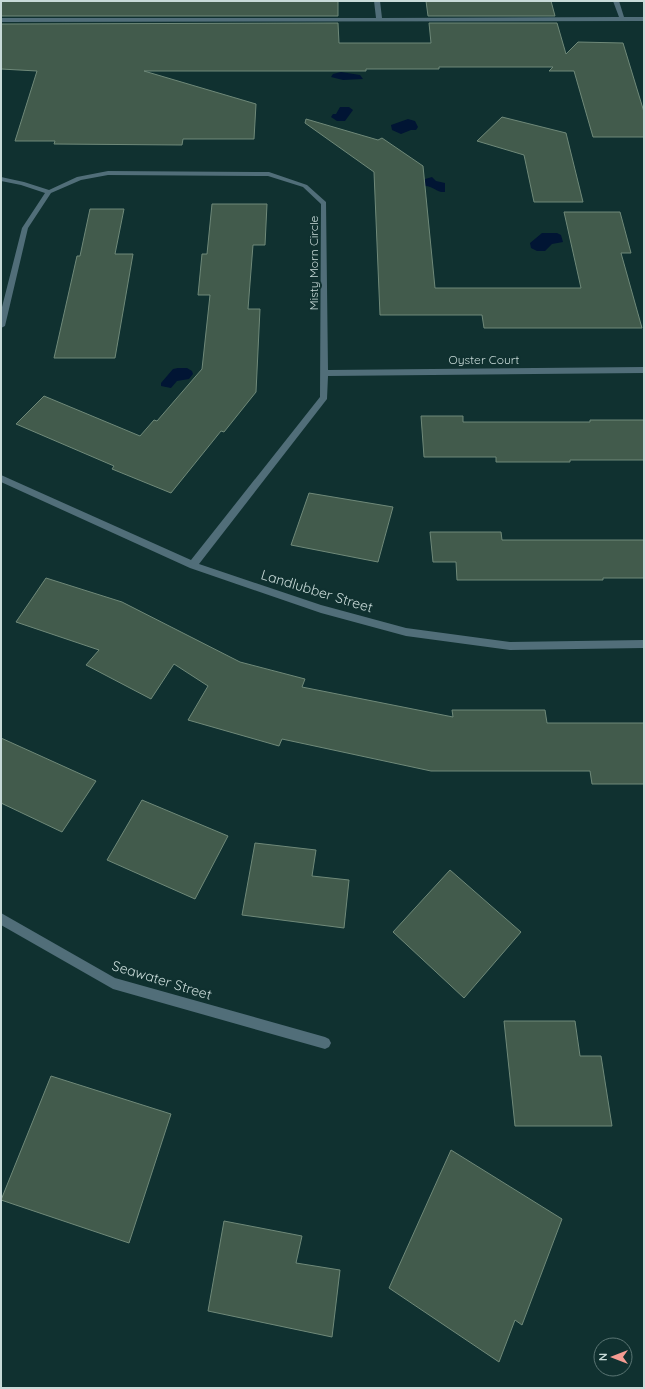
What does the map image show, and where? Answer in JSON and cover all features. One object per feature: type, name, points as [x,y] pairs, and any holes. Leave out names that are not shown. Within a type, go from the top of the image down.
[{"type":"street","points":[[377,1],[379,20]]},
{"type":"street","points":[[616,1],[622,19]]},
{"type":"street","points":[[1,20],[644,19]]},
{"type":"street","name":"Misty Morn Circle","points":[[49,192],[79,178],[108,173],[269,174],[305,186],[324,203],[324,397],[193,565]]},
{"type":"street","points":[[1,179],[22,183],[49,192],[25,228],[1,326]]},
{"type":"street","name":"Oyster Court","points":[[323,372],[644,370]]},
{"type":"street","name":"Landlubber Street","points":[[1,478],[193,565],[321,609],[406,632],[510,646],[644,644]]},
{"type":"street","name":"Seawater Street","points":[[1,919],[113,983],[325,1044]]},
{"type":"water","points":[[341,72],[360,75],[363,79],[343,80],[331,77],[333,74]]},
{"type":"water","points":[[340,107],[349,107],[353,110],[345,121],[337,121],[331,117],[333,114],[336,114]]},
{"type":"water","points":[[408,119],[415,121],[418,127],[416,130],[411,130],[401,134],[392,130],[391,125]]},
{"type":"water","points":[[432,177],[436,181],[445,183],[445,192],[424,186],[418,181]]},
{"type":"water","points":[[542,233],[557,233],[561,235],[563,242],[552,244],[545,251],[537,251],[531,248],[530,243]]},
{"type":"water","points":[[187,368],[192,371],[193,374],[189,379],[177,381],[171,388],[161,386],[161,383],[173,369]]},
{"type":"building","points":[[1,1],[338,1],[338,16],[1,16]]},
{"type":"building","points":[[426,1],[551,1],[555,16],[428,16]]},
{"type":"building","points":[[338,23],[339,43],[431,43],[429,23],[557,23],[566,54],[578,42],[623,43],[644,112],[644,137],[593,137],[574,71],[549,71],[553,67],[439,67],[439,69],[366,69],[366,71],[144,71],[256,104],[254,139],[183,139],[182,145],[54,144],[55,141],[15,141],[37,71],[1,69],[1,24]]},
{"type":"building","points":[[502,117],[566,133],[583,202],[534,202],[524,155],[477,141]]},
{"type":"building","points":[[306,119],[378,140],[382,138],[423,166],[435,288],[581,288],[564,212],[620,212],[631,253],[621,253],[642,328],[484,328],[482,315],[380,315],[374,172],[305,123]]},
{"type":"building","points":[[212,204],[267,204],[265,245],[253,245],[248,309],[260,309],[256,392],[224,432],[221,431],[171,493],[112,469],[114,466],[16,424],[44,396],[140,436],[154,420],[157,421],[202,369],[210,295],[198,295],[202,254],[207,254]]},
{"type":"building","points":[[90,209],[124,209],[115,254],[133,254],[115,358],[54,358],[77,256],[80,256]]},
{"type":"building","points":[[421,416],[463,416],[463,422],[590,422],[590,420],[644,420],[644,460],[496,462],[496,457],[424,457]]},
{"type":"building","points":[[309,493],[393,507],[378,562],[291,545]]},
{"type":"building","points":[[430,532],[501,532],[502,540],[644,540],[644,578],[603,578],[603,580],[457,580],[456,562],[433,562]]},
{"type":"building","points":[[46,578],[122,602],[240,662],[305,679],[302,687],[453,717],[452,710],[545,710],[547,723],[644,723],[644,784],[592,784],[590,771],[431,771],[282,739],[279,746],[188,720],[208,686],[174,664],[151,699],[86,665],[99,650],[16,622]]},
{"type":"building","points":[[1,738],[96,781],[62,832],[1,803]]},
{"type":"building","points":[[142,800],[228,836],[195,899],[107,860]]},
{"type":"building","points":[[255,843],[316,850],[312,876],[349,880],[344,928],[242,915]]},
{"type":"building","points":[[450,870],[521,932],[464,998],[393,932]]},
{"type":"building","points":[[504,1021],[575,1021],[580,1056],[601,1056],[612,1126],[515,1126]]},
{"type":"building","points":[[51,1076],[171,1114],[129,1243],[1,1200]]},
{"type":"building","points":[[451,1150],[562,1219],[522,1325],[515,1320],[499,1362],[389,1288]]},
{"type":"building","points":[[224,1221],[302,1236],[296,1263],[340,1270],[332,1337],[208,1311]]}]
